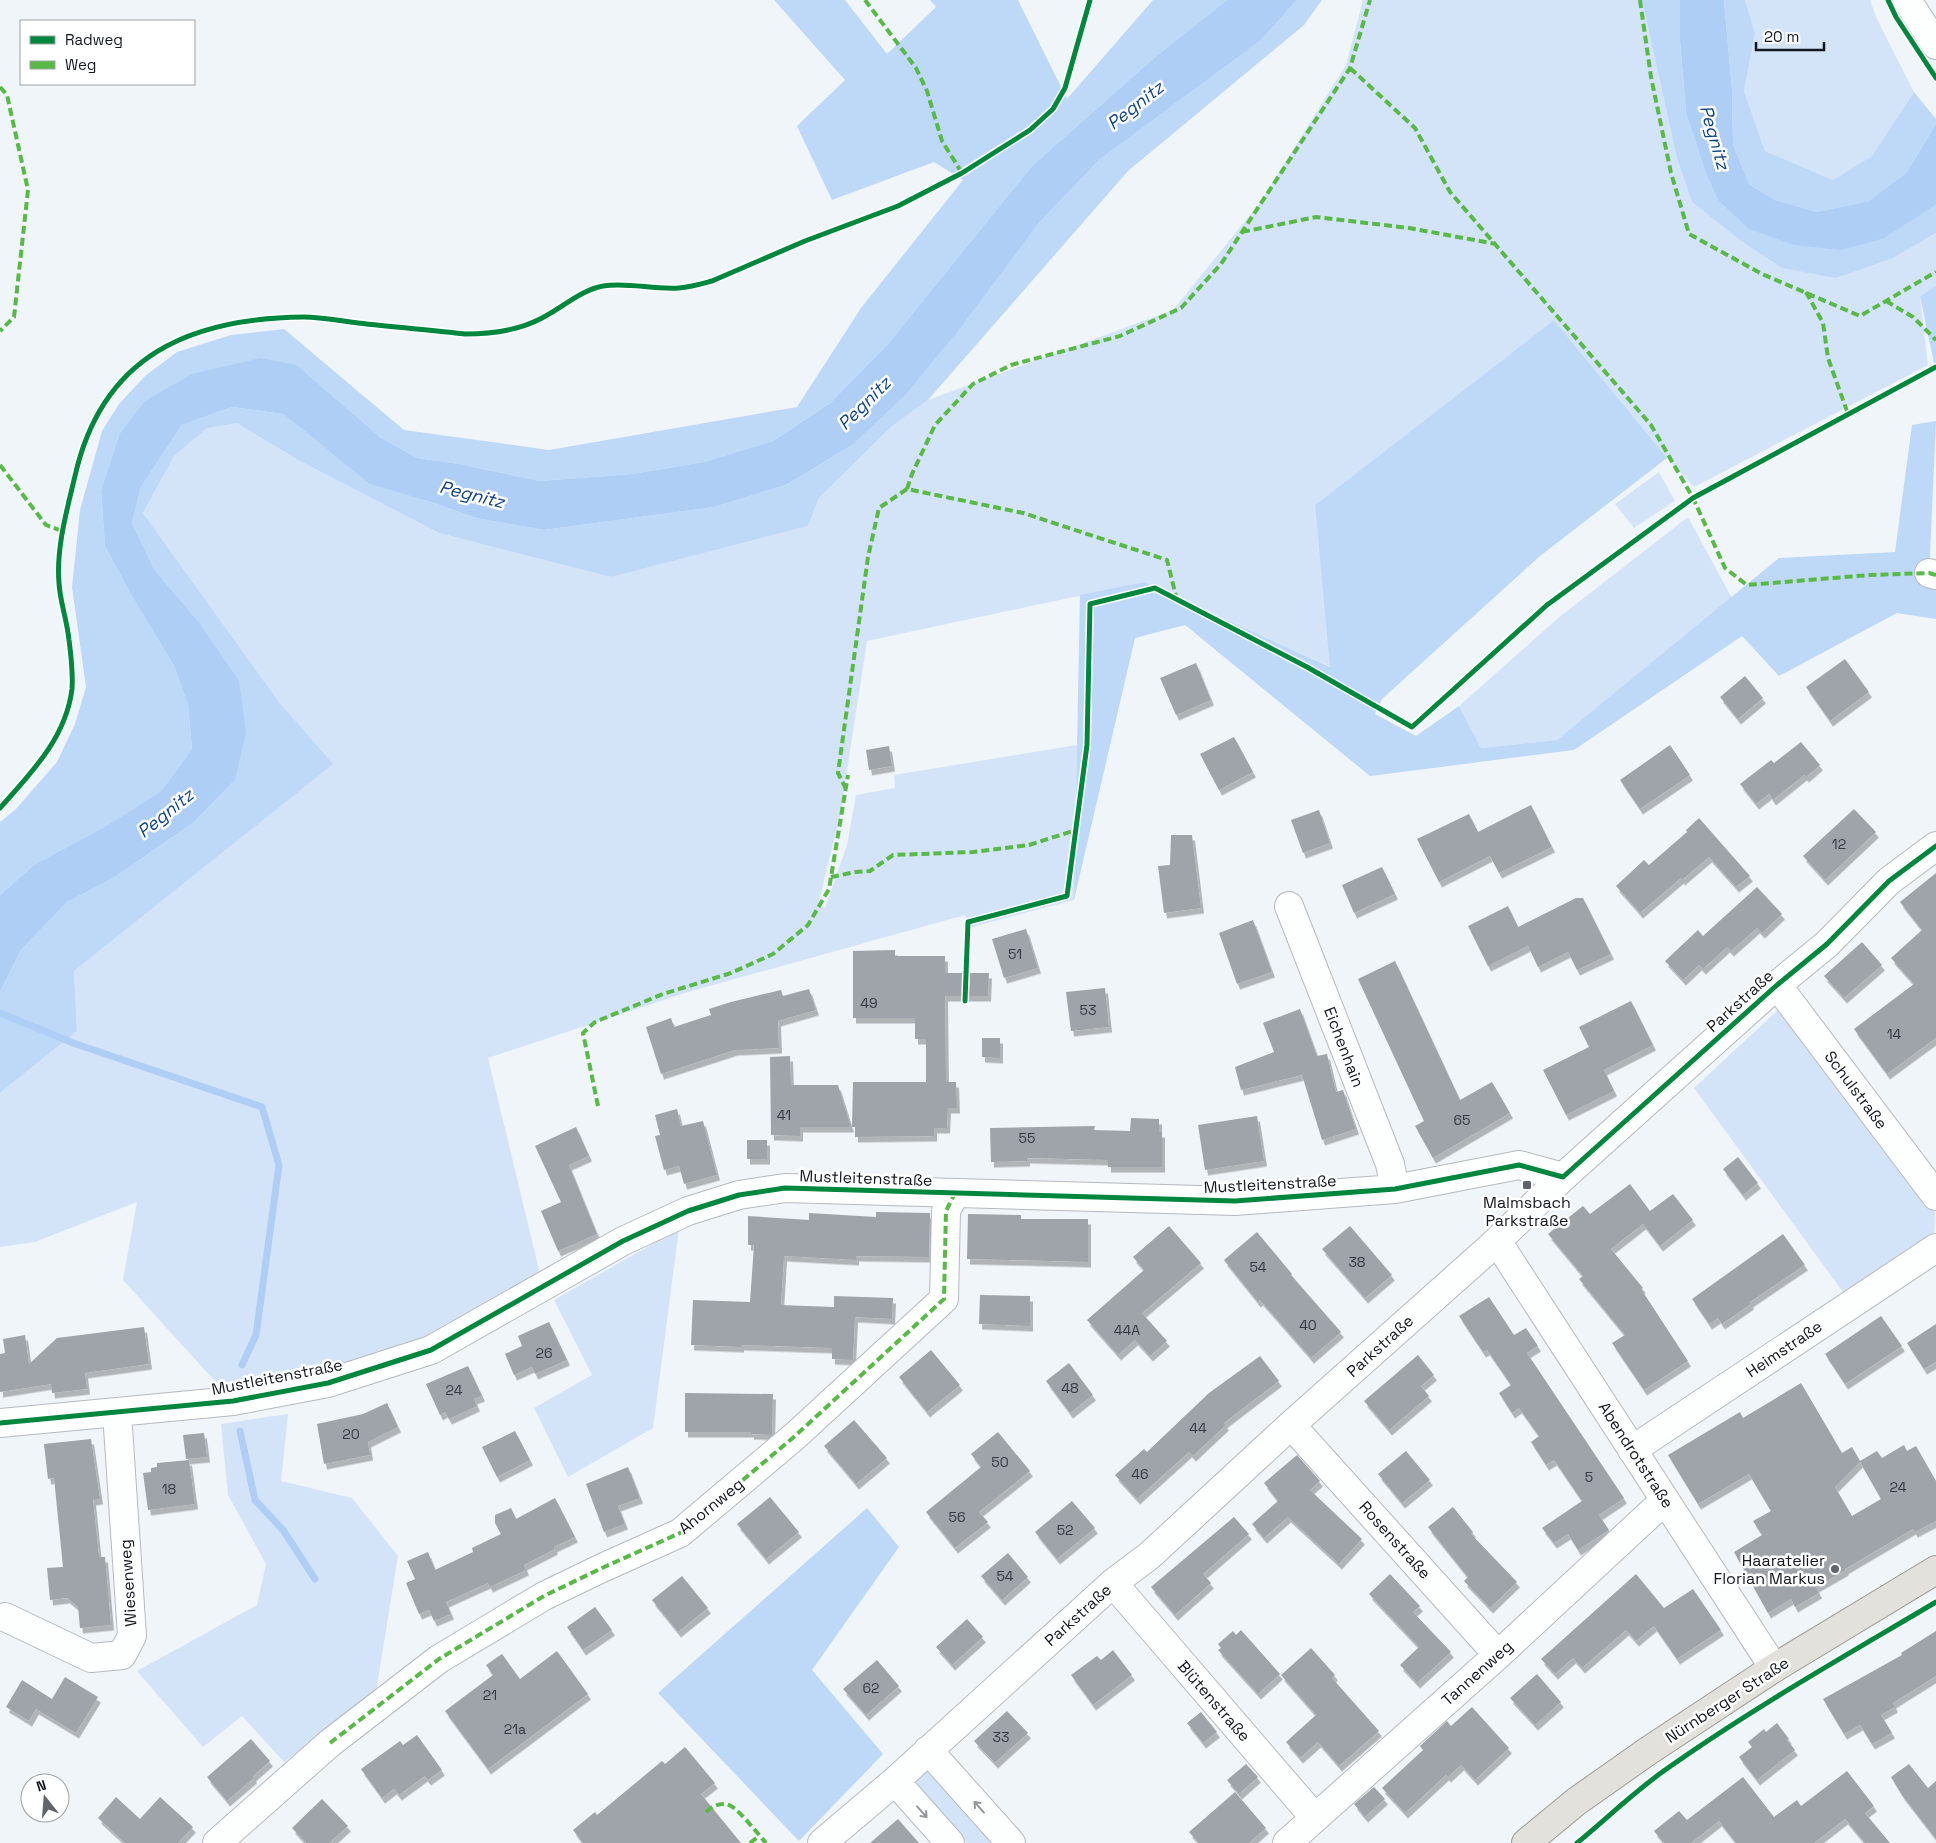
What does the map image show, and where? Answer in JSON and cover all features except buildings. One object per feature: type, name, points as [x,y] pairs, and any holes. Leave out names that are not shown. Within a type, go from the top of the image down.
[{"type":"main road","name":"Nürnberger Straße","points":[[1526,1843],[1576,1801],[1640,1756],[1774,1668],[1936,1570]]},
{"type":"street","points":[[1907,0],[1936,46]]},
{"type":"street","name":"Parkstraße","points":[[822,1843],[895,1781],[1113,1583],[1149,1556],[1291,1425],[1497,1241],[1563,1177],[1777,984],[1827,944],[1889,881],[1936,846]]},
{"type":"street","name":"Eichenhain","points":[[1289,906],[1390,1164],[1395,1190]]},
{"type":"street","name":"Schulstraße","points":[[1777,984],[1936,1196]]},
{"type":"street","name":"Mustleitenstraße","points":[[0,1423],[233,1401],[328,1383],[431,1350],[623,1241],[688,1211],[739,1195],[785,1188],[1235,1201],[1395,1190],[1519,1165],[1563,1177]]},
{"type":"street","name":"Ahornweg","points":[[217,1843],[330,1743],[439,1659],[544,1596],[680,1533],[795,1436],[944,1299],[946,1211],[955,1193]]},
{"type":"street","name":"Abendrotstraße","points":[[1497,1241],[1774,1668]]},
{"type":"street","name":"Heimstraße","points":[[1632,1450],[1936,1248]]},
{"type":"street","name":"Wiesenweg","points":[[5,1617],[91,1658],[122,1655],[132,1636],[118,1413]]},
{"type":"street","name":"Rosenstraße","points":[[1291,1425],[1498,1655]]},
{"type":"street","name":"Tannenweg","points":[[1287,1843],[1498,1655],[1665,1500]]},
{"type":"street","name":"Blütenstraße","points":[[1113,1583],[1315,1818]]},
{"type":"street","points":[[928,1750],[1011,1843]]},
{"type":"street","points":[[895,1781],[950,1843]]},
{"type":"shaded area","points":[[774,0],[845,0],[887,54],[936,7],[930,0],[1018,0],[1067,99],[1153,0],[1227,0],[1155,57],[1032,166],[888,344],[830,403],[773,441],[704,462],[632,474],[540,481],[460,464],[417,458],[380,437],[297,365],[119,435],[101,490],[105,546],[130,593],[174,666],[188,705],[192,749],[161,791],[104,827],[34,865],[0,895],[0,822],[16,809],[57,762],[75,724],[86,687],[72,587],[80,510],[102,431],[119,404],[145,376],[177,352],[231,335],[284,329],[404,430],[549,450],[797,407],[861,308],[963,180],[934,162],[832,200],[797,126],[845,80]]},
{"type":"shaded area","points":[[1297,0],[1322,0],[1304,25],[1128,171],[928,400],[891,427],[819,498],[808,526],[611,577],[439,533],[300,461],[237,423],[207,428],[174,456],[143,513],[279,702],[333,764],[74,971],[77,1031],[0,1093],[0,992],[21,950],[67,902],[115,877],[194,822],[235,780],[198,621],[154,569],[132,523],[141,487],[182,425],[232,407],[283,414],[329,451],[425,500],[476,518],[544,530],[714,507],[786,485],[852,445],[1037,225],[1099,160],[1260,41]]},
{"type":"shaded area","points":[[1363,0],[1642,0],[1677,159],[1692,202],[1741,241],[1782,268],[1893,258],[1936,233],[1936,286],[1920,296],[1928,365],[1694,487],[1667,458],[1554,320],[1315,505],[1331,667],[1144,582],[867,641],[840,816],[818,905],[825,908],[847,845],[856,795],[895,788],[894,775],[1077,745],[1074,900],[972,927],[965,915],[688,992],[488,1058],[541,1278],[428,1342],[331,1374],[223,1390],[123,1280],[137,1202],[35,1242],[0,1247],[0,1093],[77,1031],[74,971],[332,764],[279,702],[143,513],[174,456],[207,428],[237,422],[300,461],[439,533],[611,577],[808,526],[819,498],[891,427],[928,400],[1173,310],[1259,204],[1346,65]]},
{"type":"shaded area","points":[[1642,0],[1680,0],[1680,40],[1686,113],[1706,174],[1718,200],[1885,238],[1936,205],[1936,233],[1893,258],[1836,278],[1782,268],[1741,241],[1692,202],[1677,159]]},
{"type":"shaded area","points":[[1724,0],[1745,0],[1755,33],[1744,91],[1765,151],[1833,180],[1872,156],[1914,92],[1936,119],[1936,124],[1907,172],[1869,201],[1817,212],[1775,200],[1749,184],[1733,144],[1732,89]]},
{"type":"shaded area","points":[[1745,0],[1870,0],[1876,17],[1914,92],[1872,156],[1833,180],[1765,151],[1744,91],[1755,33]]},
{"type":"shaded area","points":[[1936,286],[1936,373],[1920,296]]},
{"type":"shaded area","points":[[1554,320],[1667,458],[1540,556],[1382,699],[1375,714],[1416,736],[1459,706],[1481,748],[1557,740],[1779,558],[1895,552],[1912,425],[1936,421],[1929,576],[1936,579],[1936,619],[1897,613],[1779,676],[1742,636],[1574,750],[1370,776],[1185,625],[1135,638],[1074,900],[1080,595],[1144,582],[1330,667],[1315,505]]},
{"type":"shaded area","points":[[1659,472],[1675,501],[1634,528],[1615,504]]},
{"type":"shaded area","points":[[1688,517],[1732,598],[1557,740],[1481,748],[1459,706],[1558,618]]},
{"type":"shaded area","points":[[1779,1009],[1935,1213],[1934,1236],[1846,1296],[1694,1088]]},
{"type":"shaded area","points":[[679,1229],[653,1428],[568,1477],[534,1408],[592,1375],[554,1300]]},
{"type":"shaded area","points":[[288,1414],[281,1481],[352,1498],[398,1556],[376,1692],[284,1762],[242,1716],[203,1747],[137,1671],[257,1605],[266,1564],[228,1495],[221,1424]]},
{"type":"shaded area","points":[[867,1508],[899,1547],[812,1670],[883,1754],[799,1841],[658,1693]]},
{"type":"shaded area","points":[[933,1763],[1005,1843],[967,1843],[912,1782]]},
{"type":"water","name":"Pegnitz","points":[[1227,0],[1297,0],[1260,41],[1099,160],[1037,225],[961,327],[906,394],[852,445],[786,485],[714,507],[544,530],[476,518],[425,500],[370,484],[283,414],[232,407],[182,425],[141,487],[132,523],[154,569],[198,621],[239,681],[246,732],[235,780],[194,822],[115,877],[67,902],[21,950],[0,992],[0,895],[34,865],[104,827],[161,791],[192,749],[188,705],[174,666],[130,593],[105,546],[101,490],[119,435],[145,401],[192,374],[260,358],[297,365],[380,437],[417,458],[460,464],[540,481],[632,474],[704,462],[773,441],[830,403],[888,344],[1032,166],[1155,57]]},
{"type":"water","name":"Pegnitz","points":[[1680,0],[1724,0],[1732,89],[1733,144],[1749,184],[1775,200],[1817,212],[1869,201],[1907,172],[1936,124],[1936,205],[1885,238],[1841,250],[1794,245],[1749,229],[1718,200],[1706,174],[1686,113],[1680,40]]},
{"type":"waterway","points":[[0,1013],[76,1044],[262,1107],[279,1165],[256,1335],[242,1365]]},
{"type":"waterway","points":[[240,1431],[255,1500],[283,1530],[315,1579]]},
{"type":"marked path","points":[[865,0],[916,68],[927,91],[942,141],[962,173]]},
{"type":"marked path","points":[[907,489],[935,425],[973,384],[1011,365],[1120,336],[1181,308],[1221,264],[1350,68],[1370,0]]},
{"type":"marked path","points":[[1640,0],[1651,77],[1671,173],[1689,234],[1762,274],[1860,316],[1936,272]]},
{"type":"marked path","points":[[1350,68],[1415,128],[1450,192],[1651,425],[1693,498],[1725,568],[1747,585],[1870,575],[1929,573],[1936,575]]},
{"type":"marked path","points":[[0,87],[7,95],[28,190],[14,317],[0,331]]},
{"type":"marked path","points":[[1242,232],[1316,217],[1409,228],[1496,244]]},
{"type":"marked path","points":[[1806,292],[1823,323],[1828,358],[1848,414]]},
{"type":"marked path","points":[[1886,301],[1913,317],[1936,340]]},
{"type":"marked path","points":[[0,465],[46,525],[62,531]]},
{"type":"marked path","points":[[846,789],[838,773],[868,557],[879,508],[907,489],[1023,513],[1167,560],[1177,600]]},
{"type":"marked path","points":[[598,1106],[583,1033],[595,1022],[663,994],[731,973],[773,954],[808,925],[829,889],[848,775]]},
{"type":"marked path","points":[[831,877],[870,871],[893,855],[973,852],[1029,845],[1076,830]]},
{"type":"marked path","points":[[330,1743],[439,1659],[544,1596],[680,1533],[795,1436],[944,1299],[946,1211],[955,1193]]},
{"type":"marked path","points":[[706,1812],[718,1805],[724,1804],[735,1808],[766,1843]]},
{"type":"marked path","points":[[750,1843],[759,1836]]},
{"type":"cycle path","points":[[0,808],[45,754],[63,723],[68,707],[72,689],[72,664],[60,590],[59,556],[75,476],[88,435],[106,401],[129,373],[156,352],[188,336],[223,325],[262,319],[311,317],[465,334],[495,332],[524,326],[549,314],[579,295],[603,286],[679,288],[712,281],[805,241],[898,206],[962,173],[1030,130],[1053,109],[1065,88],[1090,0]]},
{"type":"cycle path","points":[[1888,0],[1896,17],[1936,78]]},
{"type":"cycle path","points":[[965,1001],[968,922],[1067,896],[1087,745],[1090,604],[1155,588],[1307,667],[1412,727],[1547,605],[1693,498],[1936,367]]},
{"type":"cycle path","points":[[0,1423],[233,1401],[328,1383],[431,1350],[623,1241],[688,1211],[739,1195],[785,1188],[1235,1201],[1395,1189],[1519,1165],[1563,1177],[1777,985],[1827,944],[1889,881],[1936,846]]},
{"type":"cycle path","points":[[1577,1843],[1642,1787],[1698,1747],[1799,1683],[1936,1602]]},
{"type":"place","name":"Malmsbach Parkstraße","points":[[1527,1185]]},
{"type":"place","name":"Haaratelier Florian Markus","points":[[1835,1569]]}]
